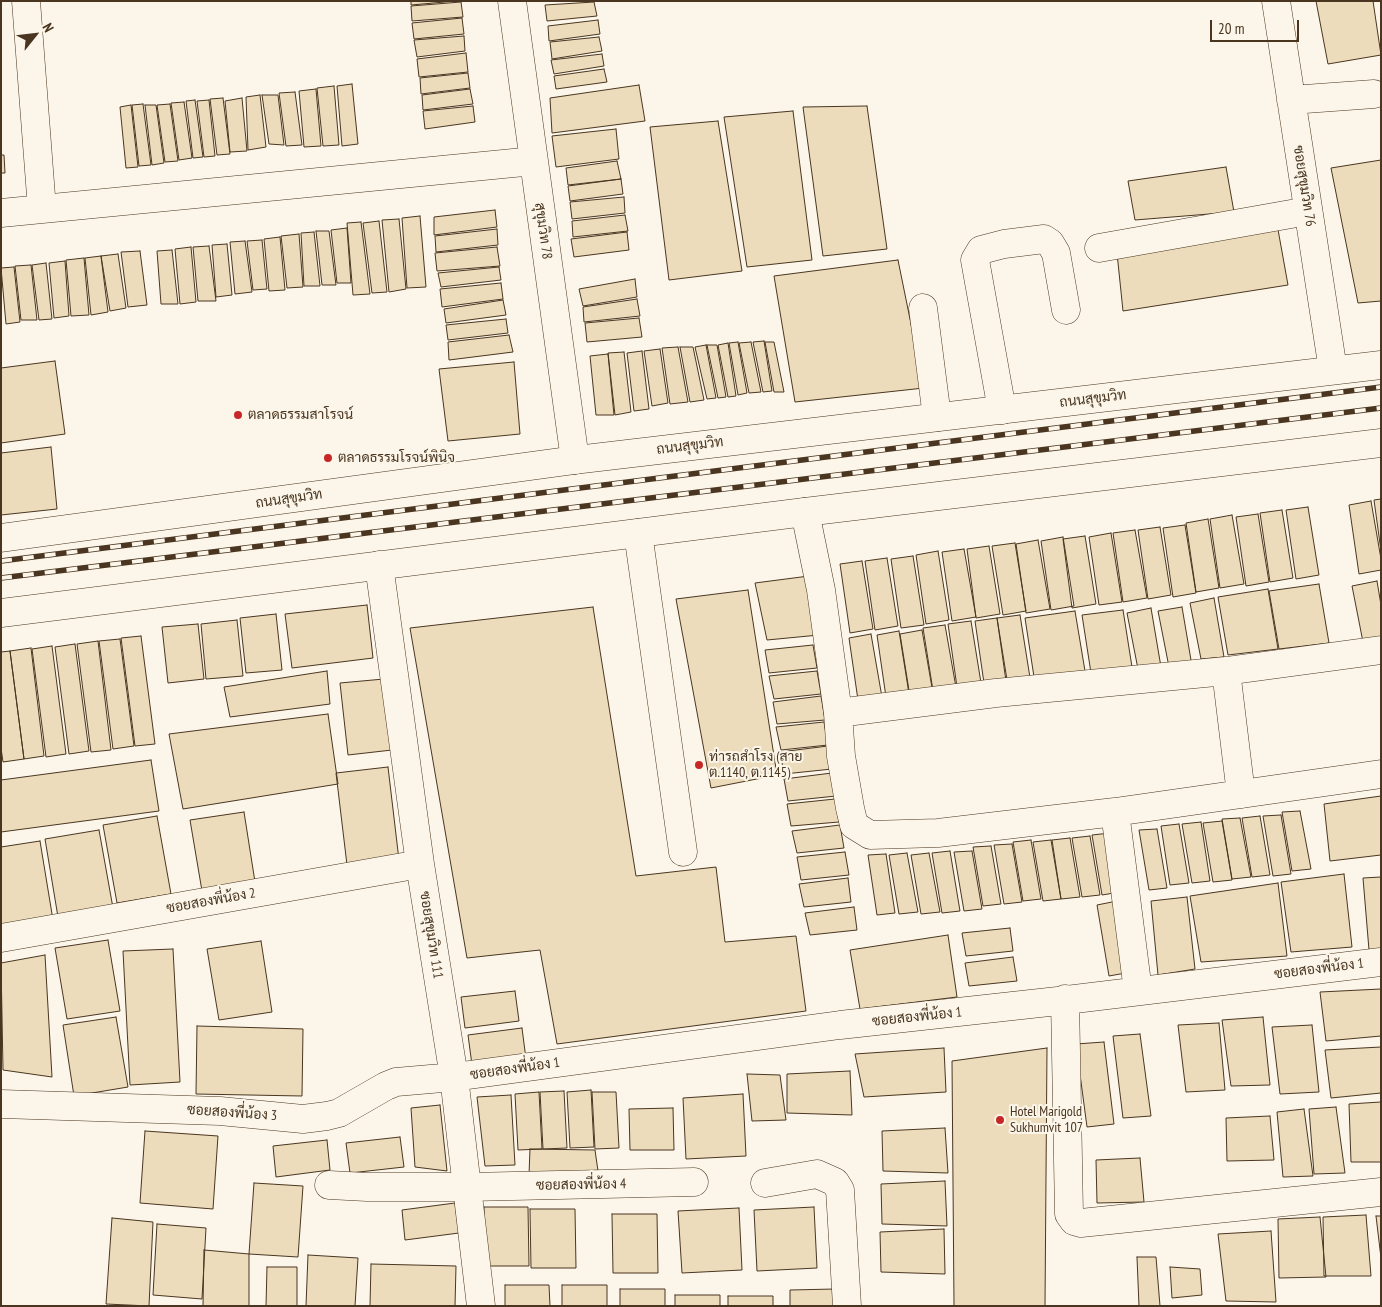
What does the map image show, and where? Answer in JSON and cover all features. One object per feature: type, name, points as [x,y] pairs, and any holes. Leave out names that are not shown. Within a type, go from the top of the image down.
[{"type":"main road","points":[[26,1],[42,209]]},
{"type":"main road","name":"สุขุมวิท 78","points":[[512,1],[575,460]]},
{"type":"main road","name":"ซอยสุขุมวิท 76","points":[[1276,1],[1333,370]]},
{"type":"main road","points":[[1291,100],[1374,94]]},
{"type":"main road","points":[[1,214],[534,161]]},
{"type":"main road","points":[[1099,248],[1308,211]]},
{"type":"main road","points":[[1002,410],[975,260],[981,250],[1004,244],[1044,239],[1050,243],[1056,253],[1066,310]]},
{"type":"main road","points":[[923,308],[937,417]]},
{"type":"main road","name":"ถนนสุขุมวิท","points":[[1,538],[575,460],[1381,364]]},
{"type":"main road","points":[[1,613],[804,512],[1381,443]]},
{"type":"main road","points":[[804,512],[821,590],[842,756],[852,816],[854,825],[870,835],[938,833],[1115,812],[1381,774]]},
{"type":"main road","points":[[638,533],[683,852]]},
{"type":"main road","name":"ซอยสุขุมวิท 111","points":[[379,565],[420,864],[454,1077],[481,1306]]},
{"type":"main road","points":[[838,713],[996,693],[1226,671],[1381,650]]},
{"type":"main road","points":[[1226,671],[1241,794]]},
{"type":"main road","points":[[1115,812],[1138,991]]},
{"type":"main road","name":"ซอยสองพี่น้อง 2","points":[[1,938],[420,864]]},
{"type":"main road","name":"ซอยสองพี่น้อง 1","points":[[454,1077],[840,1025],[1381,962]]},
{"type":"main road","points":[[1065,1000],[1069,1214],[1074,1221],[1081,1224],[1381,1192]]},
{"type":"main road","name":"ซอยสองพี่น้อง 3","points":[[1,1104],[220,1111],[303,1119],[339,1113],[396,1082],[454,1077]]},
{"type":"main road","points":[[765,1182],[817,1174],[835,1182],[840,1190],[847,1306]]},
{"type":"main road","name":"ซอยสองพี่น้อง 4","points":[[329,1184],[367,1187],[468,1187],[694,1182]]},
{"type":"building","points":[[411,1],[456,1],[411,5]]},
{"type":"building","points":[[1316,1],[1373,1],[1381,55],[1328,64]]},
{"type":"building","points":[[461,2],[463,17],[412,21],[411,6]]},
{"type":"building","points":[[594,2],[597,16],[547,21],[545,5]]},
{"type":"building","points":[[462,18],[464,34],[414,39],[412,23]]},
{"type":"building","points":[[598,20],[600,34],[549,41],[548,26]]},
{"type":"building","points":[[464,36],[465,51],[417,57],[414,40]]},
{"type":"building","points":[[599,37],[602,51],[552,59],[550,42]]},
{"type":"building","points":[[466,53],[468,72],[419,77],[417,59]]},
{"type":"building","points":[[602,54],[604,66],[554,74],[551,60]]},
{"type":"building","points":[[604,69],[607,82],[556,89],[554,76]]},
{"type":"building","points":[[468,73],[470,88],[421,94],[420,78]]},
{"type":"building","points":[[352,84],[358,144],[342,146],[337,86]]},
{"type":"building","points":[[639,85],[645,121],[552,133],[550,98]]},
{"type":"building","points":[[334,86],[339,145],[323,146],[317,88]]},
{"type":"building","points":[[316,89],[321,146],[304,147],[299,91]]},
{"type":"building","points":[[470,89],[473,104],[423,110],[422,95]]},
{"type":"building","points":[[295,92],[302,145],[286,146],[279,93]]},
{"type":"building","points":[[260,95],[266,147],[248,150],[246,97]]},
{"type":"building","points":[[262,95],[278,95],[284,145],[269,144]]},
{"type":"building","points":[[223,98],[230,154],[217,155],[210,99]]},
{"type":"building","points":[[242,98],[247,151],[230,152],[225,101]]},
{"type":"building","points":[[195,100],[203,157],[193,158],[186,101]]},
{"type":"building","points":[[209,100],[215,156],[204,157],[197,101]]},
{"type":"building","points":[[184,102],[192,158],[179,160],[171,103]]},
{"type":"building","points":[[143,104],[151,165],[139,166],[132,105]]},
{"type":"building","points":[[170,104],[178,161],[165,162],[157,105]]},
{"type":"building","points":[[131,105],[138,167],[126,168],[120,107]]},
{"type":"building","points":[[145,105],[156,105],[164,163],[152,165]]},
{"type":"building","points":[[473,106],[475,122],[425,129],[423,111]]},
{"type":"building","points":[[867,106],[887,249],[823,256],[803,107]]},
{"type":"building","points":[[793,111],[812,260],[747,267],[724,117]]},
{"type":"building","points":[[718,121],[742,271],[669,280],[650,127]]},
{"type":"building","points":[[616,129],[619,159],[556,167],[552,136]]},
{"type":"building","points":[[1,155],[4,155],[5,173],[1,173]]},
{"type":"building","points":[[1381,160],[1381,301],[1358,303],[1331,168]]},
{"type":"building","points":[[617,161],[621,179],[568,185],[566,168]]},
{"type":"building","points":[[1226,167],[1234,212],[1135,220],[1128,181]]},
{"type":"building","points":[[621,179],[623,194],[570,201],[568,186]]},
{"type":"building","points":[[624,197],[625,213],[572,219],[570,202]]},
{"type":"building","points":[[495,210],[497,227],[434,235],[434,217]]},
{"type":"building","points":[[625,215],[628,231],[573,237],[572,221]]},
{"type":"building","points":[[420,216],[426,287],[407,288],[402,218]]},
{"type":"building","points":[[399,219],[406,289],[389,292],[382,220]]},
{"type":"building","points":[[379,221],[387,292],[372,293],[363,223]]},
{"type":"building","points":[[361,222],[370,294],[353,295],[347,223]]},
{"type":"building","points":[[1277,224],[1288,285],[1123,311],[1117,253]]},
{"type":"building","points":[[347,228],[351,283],[337,283],[331,230]]},
{"type":"building","points":[[497,229],[498,245],[436,252],[435,236]]},
{"type":"building","points":[[316,231],[329,231],[336,285],[322,285]]},
{"type":"building","points":[[314,232],[320,286],[304,286],[301,233]]},
{"type":"building","points":[[627,232],[629,250],[574,257],[571,239]]},
{"type":"building","points":[[299,234],[303,287],[287,288],[281,236]]},
{"type":"building","points":[[280,237],[285,290],[269,291],[264,239]]},
{"type":"building","points":[[262,240],[267,289],[253,290],[247,241]]},
{"type":"building","points":[[245,241],[252,292],[235,294],[230,242]]},
{"type":"building","points":[[227,244],[232,295],[216,297],[212,245]]},
{"type":"building","points":[[209,246],[216,301],[198,301],[193,247]]},
{"type":"building","points":[[191,247],[196,302],[180,304],[175,249]]},
{"type":"building","points":[[497,247],[500,266],[437,271],[435,253]]},
{"type":"building","points":[[172,250],[178,304],[161,304],[157,251]]},
{"type":"building","points":[[140,251],[147,305],[128,307],[121,252]]},
{"type":"building","points":[[118,254],[126,308],[110,311],[101,256]]},
{"type":"building","points":[[101,256],[108,312],[91,315],[85,258]]},
{"type":"building","points":[[84,258],[89,315],[71,316],[66,260]]},
{"type":"building","points":[[898,260],[924,388],[795,402],[774,276]]},
{"type":"building","points":[[65,261],[69,316],[54,318],[49,263]]},
{"type":"building","points":[[46,263],[52,319],[39,320],[32,265]]},
{"type":"building","points":[[31,265],[37,320],[21,320],[15,266]]},
{"type":"building","points":[[14,267],[20,322],[6,324],[1,268]]},
{"type":"building","points":[[499,267],[501,280],[441,287],[438,273]]},
{"type":"building","points":[[635,279],[637,297],[583,306],[579,289]]},
{"type":"building","points":[[501,283],[503,299],[442,307],[440,289]]},
{"type":"building","points":[[637,299],[640,316],[584,322],[583,307]]},
{"type":"building","points":[[503,300],[506,315],[446,323],[444,309]]},
{"type":"building","points":[[639,318],[642,337],[587,342],[585,323]]},
{"type":"building","points":[[506,319],[508,333],[448,340],[446,325]]},
{"type":"building","points":[[509,335],[513,352],[449,360],[448,342]]},
{"type":"building","points":[[764,341],[772,391],[763,392],[753,342]]},
{"type":"building","points":[[738,342],[747,393],[738,395],[729,343]]},
{"type":"building","points":[[751,342],[761,392],[749,393],[739,343]]},
{"type":"building","points":[[765,342],[774,342],[784,392],[774,392]]},
{"type":"building","points":[[728,343],[736,396],[728,397],[718,345]]},
{"type":"building","points":[[706,345],[716,398],[707,399],[695,347]]},
{"type":"building","points":[[707,345],[717,345],[726,397],[718,398]]},
{"type":"building","points":[[678,347],[688,402],[670,404],[662,348]]},
{"type":"building","points":[[680,347],[693,347],[704,400],[690,402]]},
{"type":"building","points":[[660,349],[668,403],[652,406],[644,351]]},
{"type":"building","points":[[642,351],[649,409],[634,411],[627,353]]},
{"type":"building","points":[[624,352],[631,412],[615,415],[608,353]]},
{"type":"building","points":[[608,354],[614,415],[596,415],[590,356]]},
{"type":"building","points":[[55,361],[65,434],[1,443],[1,368]]},
{"type":"building","points":[[514,362],[520,434],[448,441],[439,369]]},
{"type":"building","points":[[51,447],[57,509],[1,515],[1,453]]},
{"type":"building","points":[[1381,499],[1381,551],[1374,500]]},
{"type":"building","points":[[1371,501],[1381,559],[1381,570],[1359,574],[1349,505]]},
{"type":"building","points":[[1308,507],[1319,575],[1296,579],[1286,510]]},
{"type":"building","points":[[1282,510],[1293,578],[1270,582],[1260,513]]},
{"type":"building","points":[[1258,514],[1269,582],[1246,586],[1236,517]]},
{"type":"building","points":[[1232,515],[1244,584],[1220,588],[1210,519]]},
{"type":"building","points":[[1208,519],[1219,588],[1196,592],[1186,523]]},
{"type":"building","points":[[1185,525],[1196,593],[1173,597],[1163,528]]},
{"type":"building","points":[[1160,527],[1171,595],[1148,599],[1138,530]]},
{"type":"building","points":[[1135,530],[1147,598],[1123,602],[1113,533]]},
{"type":"building","points":[[1111,533],[1122,602],[1099,605],[1089,537]]},
{"type":"building","points":[[1085,536],[1096,604],[1072,608],[1063,539]]},
{"type":"building","points":[[1063,537],[1074,606],[1051,610],[1041,541]]},
{"type":"building","points":[[1038,540],[1050,609],[1026,613],[1016,544]]},
{"type":"building","points":[[1015,543],[1026,611],[1003,615],[992,546]]},
{"type":"building","points":[[989,546],[1000,614],[976,618],[967,549]]},
{"type":"building","points":[[964,549],[976,617],[952,621],[942,552]]},
{"type":"building","points":[[938,551],[949,620],[926,624],[916,555]]},
{"type":"building","points":[[913,556],[924,625],[901,628],[891,559]]},
{"type":"building","points":[[887,558],[898,626],[875,630],[865,561]]},
{"type":"building","points":[[862,561],[873,629],[850,633],[840,564]]},
{"type":"building","points":[[809,576],[819,635],[767,640],[755,583]]},
{"type":"building","points":[[1377,581],[1381,605],[1381,641],[1363,642],[1352,586]]},
{"type":"building","points":[[1319,584],[1329,643],[1279,649],[1269,591]]},
{"type":"building","points":[[1268,589],[1278,649],[1228,655],[1218,597]]},
{"type":"building","points":[[748,590],[777,775],[711,788],[676,599]]},
{"type":"building","points":[[1214,598],[1224,657],[1201,659],[1190,603]]},
{"type":"building","points":[[367,605],[373,658],[292,668],[285,614]]},
{"type":"building","points":[[593,607],[636,876],[716,867],[725,942],[796,936],[806,1011],[557,1044],[540,950],[467,958],[410,628]]},
{"type":"building","points":[[1182,607],[1192,666],[1169,667],[1158,611]]},
{"type":"building","points":[[1151,608],[1161,667],[1138,669],[1127,613]]},
{"type":"building","points":[[1123,610],[1132,667],[1091,673],[1082,615]]},
{"type":"building","points":[[1075,611],[1085,671],[1034,677],[1025,618]]},
{"type":"building","points":[[276,614],[282,670],[246,673],[240,618]]},
{"type":"building","points":[[1020,615],[1031,684],[1007,688],[997,618]]},
{"type":"building","points":[[997,618],[1008,686],[985,690],[975,621]]},
{"type":"building","points":[[237,620],[243,676],[206,679],[201,624]]},
{"type":"building","points":[[971,621],[982,689],[958,694],[948,624]]},
{"type":"building","points":[[198,624],[204,679],[168,683],[162,627]]},
{"type":"building","points":[[945,625],[957,693],[934,697],[923,628]]},
{"type":"building","points":[[922,630],[934,699],[911,703],[900,634]]},
{"type":"building","points":[[899,631],[910,700],[887,704],[877,635]]},
{"type":"building","points":[[871,634],[883,703],[859,707],[849,638]]},
{"type":"building","points":[[141,636],[155,744],[135,746],[121,638]]},
{"type":"building","points":[[120,639],[134,746],[113,749],[99,641]]},
{"type":"building","points":[[98,641],[111,750],[91,752],[77,644]]},
{"type":"building","points":[[75,644],[89,751],[69,754],[55,647]]},
{"type":"building","points":[[813,645],[817,668],[769,673],[765,650]]},
{"type":"building","points":[[52,646],[66,754],[46,757],[32,649]]},
{"type":"building","points":[[31,648],[44,756],[24,759],[10,651]]},
{"type":"building","points":[[10,651],[24,759],[3,762],[1,748],[1,652]]},
{"type":"building","points":[[327,671],[330,704],[230,717],[224,687]]},
{"type":"building","points":[[817,671],[821,694],[774,699],[769,676]]},
{"type":"building","points":[[384,679],[392,750],[348,755],[340,683]]},
{"type":"building","points":[[821,696],[825,720],[777,724],[773,702]]},
{"type":"building","points":[[328,714],[338,784],[183,809],[169,734]]},
{"type":"building","points":[[824,722],[828,745],[781,750],[776,727]]},
{"type":"building","points":[[828,746],[832,769],[784,774],[780,752]]},
{"type":"building","points":[[151,760],[159,811],[1,832],[1,780]]},
{"type":"building","points":[[388,767],[399,860],[347,865],[336,773]]},
{"type":"building","points":[[832,773],[836,796],[788,801],[784,779]]},
{"type":"building","points":[[1381,796],[1381,855],[1330,861],[1324,804]]},
{"type":"building","points":[[835,799],[839,822],[791,826],[787,804]]},
{"type":"building","points":[[1300,811],[1311,869],[1292,871],[1282,812]]},
{"type":"building","points":[[244,812],[255,882],[202,891],[190,820]]},
{"type":"building","points":[[1281,815],[1291,874],[1273,876],[1263,816]]},
{"type":"building","points":[[157,816],[171,894],[117,903],[103,825]]},
{"type":"building","points":[[1260,816],[1270,875],[1252,877],[1242,818]]},
{"type":"building","points":[[1240,818],[1251,877],[1232,879],[1222,819]]},
{"type":"building","points":[[1222,821],[1232,880],[1213,882],[1203,823]]},
{"type":"building","points":[[1201,822],[1210,881],[1192,883],[1182,824]]},
{"type":"building","points":[[1179,824],[1189,883],[1170,885],[1161,826]]},
{"type":"building","points":[[840,825],[844,848],[797,853],[792,831]]},
{"type":"building","points":[[1157,829],[1167,888],[1149,890],[1139,830]]},
{"type":"building","points":[[99,830],[113,908],[58,917],[45,839]]},
{"type":"building","points":[[1110,833],[1120,892],[1102,895],[1092,835]]},
{"type":"building","points":[[1090,836],[1100,895],[1082,897],[1072,838]]},
{"type":"building","points":[[1070,838],[1080,897],[1061,899],[1052,840]]},
{"type":"building","points":[[1031,840],[1041,899],[1023,901],[1013,842]]},
{"type":"building","points":[[1051,840],[1061,899],[1043,901],[1033,842]]},
{"type":"building","points":[[40,841],[53,920],[1,928],[1,847]]},
{"type":"building","points":[[1012,844],[1022,902],[1004,904],[994,845]]},
{"type":"building","points":[[991,846],[1001,904],[983,906],[973,847]]},
{"type":"building","points":[[950,851],[960,911],[942,913],[932,853]]},
{"type":"building","points":[[972,851],[982,909],[964,911],[954,852]]},
{"type":"building","points":[[845,852],[849,875],[801,880],[797,857]]},
{"type":"building","points":[[907,853],[918,912],[899,914],[889,855]]},
{"type":"building","points":[[929,853],[940,912],[921,914],[911,855]]},
{"type":"building","points":[[886,854],[895,913],[877,915],[868,855]]},
{"type":"building","points":[[1344,874],[1352,947],[1291,952],[1281,882]]},
{"type":"building","points":[[1381,877],[1381,950],[1369,950],[1363,878]]},
{"type":"building","points":[[848,878],[851,902],[804,907],[799,884]]},
{"type":"building","points":[[1278,883],[1287,956],[1201,962],[1190,896]]},
{"type":"building","points":[[1187,897],[1195,969],[1158,975],[1151,901]]},
{"type":"building","points":[[1132,898],[1142,970],[1109,976],[1097,905]]},
{"type":"building","points":[[854,907],[857,930],[810,935],[805,913]]},
{"type":"building","points":[[1010,928],[1013,951],[966,956],[962,933]]},
{"type":"building","points":[[948,935],[957,997],[860,1009],[850,950]]},
{"type":"building","points":[[108,940],[120,1011],[67,1019],[55,948]]},
{"type":"building","points":[[261,941],[272,1012],[219,1020],[207,949]]},
{"type":"building","points":[[173,949],[180,1082],[130,1085],[123,951]]},
{"type":"building","points":[[45,955],[52,1077],[3,1070],[1,963]]},
{"type":"building","points":[[1013,957],[1017,981],[969,986],[965,963]]},
{"type":"building","points":[[1381,989],[1381,1036],[1326,1041],[1320,992]]},
{"type":"building","points":[[515,991],[519,1021],[465,1028],[461,997]]},
{"type":"building","points":[[116,1017],[128,1087],[74,1096],[63,1025]]},
{"type":"building","points":[[1263,1017],[1270,1085],[1231,1086],[1222,1020]]},
{"type":"building","points":[[1219,1023],[1225,1090],[1186,1092],[1178,1025]]},
{"type":"building","points":[[1312,1025],[1319,1092],[1280,1094],[1272,1027]]},
{"type":"building","points":[[197,1026],[303,1029],[302,1096],[196,1094]]},
{"type":"building","points":[[522,1028],[526,1059],[472,1065],[468,1035]]},
{"type":"building","points":[[1140,1034],[1151,1116],[1123,1118],[1113,1036]]},
{"type":"building","points":[[1104,1042],[1114,1124],[1087,1127],[1076,1044]]},
{"type":"building","points":[[1381,1047],[1381,1093],[1331,1098],[1325,1050]]},
{"type":"building","points":[[944,1048],[946,1092],[864,1097],[855,1054]]},
{"type":"building","name":"Hotel Marigold Sukhumvit 107","points":[[1047,1048],[1045,1306],[954,1306],[952,1061]]},
{"type":"building","points":[[850,1071],[852,1115],[787,1113],[787,1074]]},
{"type":"building","points":[[747,1074],[780,1075],[786,1120],[752,1121]]},
{"type":"building","points":[[591,1090],[594,1147],[570,1148],[567,1092]]},
{"type":"building","points":[[564,1091],[567,1148],[543,1149],[540,1092]]},
{"type":"building","points":[[539,1092],[542,1149],[518,1150],[515,1094]]},
{"type":"building","points":[[592,1092],[616,1092],[619,1148],[595,1149]]},
{"type":"building","points":[[743,1094],[746,1156],[686,1159],[683,1098]]},
{"type":"building","points":[[511,1095],[515,1165],[485,1166],[477,1097]]},
{"type":"building","points":[[1381,1102],[1381,1162],[1351,1162],[1349,1104]]},
{"type":"building","points":[[440,1105],[447,1171],[415,1167],[411,1108]]},
{"type":"building","points":[[1336,1107],[1345,1173],[1314,1174],[1309,1109]]},
{"type":"building","points":[[673,1108],[674,1150],[630,1150],[629,1109]]},
{"type":"building","points":[[1304,1109],[1313,1176],[1283,1177],[1277,1112]]},
{"type":"building","points":[[1270,1116],[1274,1160],[1227,1161],[1226,1118]]},
{"type":"building","points":[[945,1128],[948,1173],[883,1171],[882,1131]]},
{"type":"building","points":[[145,1131],[218,1136],[213,1209],[140,1203]]},
{"type":"building","points":[[400,1137],[404,1167],[350,1173],[346,1143]]},
{"type":"building","points":[[327,1140],[330,1170],[276,1177],[273,1146]]},
{"type":"building","points":[[530,1149],[595,1150],[599,1178],[529,1175]]},
{"type":"building","points":[[1140,1158],[1144,1202],[1097,1203],[1096,1160]]},
{"type":"building","points":[[945,1181],[947,1226],[882,1224],[881,1184]]},
{"type":"building","points":[[254,1183],[303,1186],[298,1257],[249,1254]]},
{"type":"building","points":[[455,1203],[459,1233],[405,1240],[402,1210]]},
{"type":"building","points":[[484,1207],[528,1207],[529,1266],[484,1266]]},
{"type":"building","points":[[814,1207],[817,1268],[757,1271],[754,1210]]},
{"type":"building","points":[[739,1208],[742,1270],[682,1273],[678,1211]]},
{"type":"building","points":[[530,1209],[575,1209],[576,1268],[531,1268]]},
{"type":"building","points":[[612,1214],[657,1214],[658,1273],[613,1273]]},
{"type":"building","points":[[1366,1215],[1371,1276],[1324,1276],[1323,1217]]},
{"type":"building","points":[[1376,1216],[1381,1216],[1381,1258]]},
{"type":"building","points":[[1320,1217],[1326,1277],[1279,1278],[1278,1219]]},
{"type":"building","points":[[112,1218],[153,1222],[149,1306],[106,1304]]},
{"type":"building","points":[[157,1224],[206,1228],[202,1299],[153,1295]]},
{"type":"building","points":[[944,1229],[945,1274],[881,1272],[880,1232]]},
{"type":"building","points":[[1271,1231],[1276,1302],[1226,1301],[1218,1234]]},
{"type":"building","points":[[204,1250],[249,1254],[249,1306],[203,1306]]},
{"type":"building","points":[[308,1255],[358,1258],[355,1306],[306,1306]]},
{"type":"building","points":[[1137,1257],[1156,1257],[1160,1306],[1139,1306]]},
{"type":"building","points":[[371,1264],[456,1266],[455,1306],[370,1306]]},
{"type":"building","points":[[267,1267],[297,1267],[297,1306],[266,1306]]},
{"type":"building","points":[[1170,1267],[1200,1269],[1202,1295],[1172,1298]]},
{"type":"building","points":[[505,1285],[549,1285],[550,1306],[505,1306]]},
{"type":"building","points":[[562,1285],[607,1285],[607,1306],[562,1306]]},
{"type":"building","points":[[620,1289],[665,1289],[665,1306],[620,1306]]},
{"type":"building","points":[[835,1289],[835,1306],[790,1306],[790,1290]]},
{"type":"building","points":[[675,1295],[720,1295],[720,1306],[675,1306]]},
{"type":"building","points":[[728,1296],[773,1296],[773,1306],[728,1306]]},
{"type":"railway","points":[[1,561],[1381,387]]},
{"type":"railway","points":[[1,578],[1381,408]]},
{"type":"place","name":"ตลาดธรรมสาโรจน์","points":[[238,415]]},
{"type":"place","name":"ตลาดธรรมโรจน์พินิจ","points":[[328,458]]},
{"type":"place","name":"ท่ารถสำโรง (สาย ต.1140, ต.1145)","points":[[699,765]]},
{"type":"place","name":"Hotel Marigold Sukhumvit 107","points":[[1000,1120]]}]
